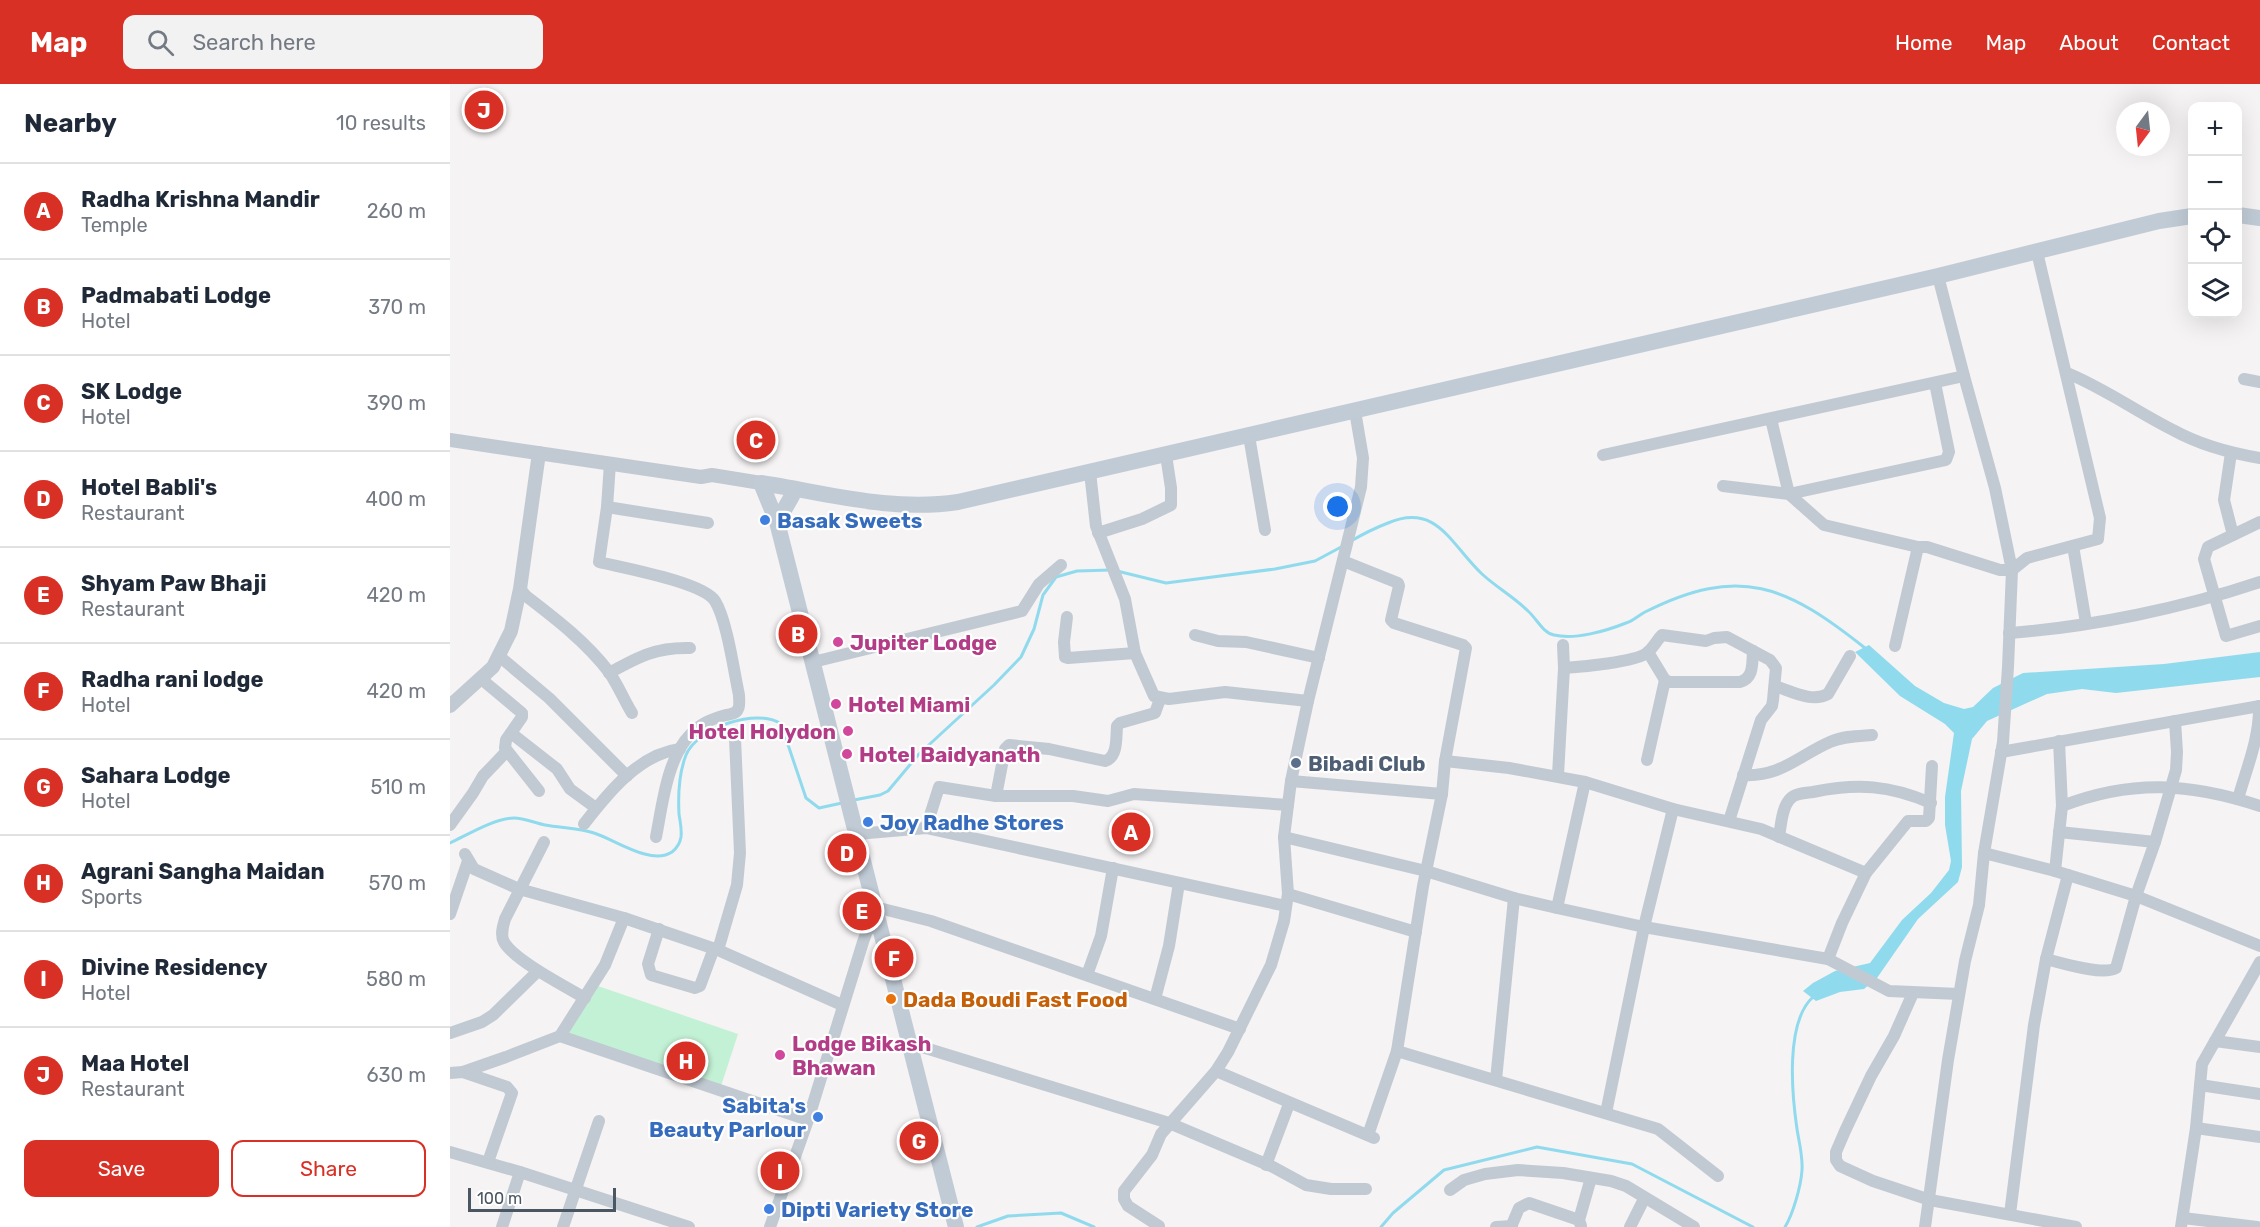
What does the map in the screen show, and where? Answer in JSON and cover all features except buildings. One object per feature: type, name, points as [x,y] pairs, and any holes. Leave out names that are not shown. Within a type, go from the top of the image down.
[{"type":"main road","points":[[2242,216],[2260,218]]},
{"type":"main road","points":[[762,492],[798,488],[813,494],[892,505],[941,505],[1938,276],[2159,221],[2188,217]]},
{"type":"main road","points":[[762,492],[805,497],[813,494]]},
{"type":"main road","points":[[762,492],[777,522],[955,1223]]},
{"type":"main road","points":[[777,522],[792,496]]},
{"type":"street","points":[[1771,419],[1789,494],[1824,525],[1918,547],[1927,547],[2000,570],[2012,570],[2027,558],[2098,539],[2100,518],[2037,252]]},
{"type":"street","points":[[1925,1227],[1948,1060],[1959,994],[1979,905],[1984,853],[2002,747],[2012,570],[1995,488],[1938,276]]},
{"type":"street","points":[[2067,373],[2088,381],[2175,431],[2231,453],[2260,458]]},
{"type":"street","points":[[1603,455],[1965,376]]},
{"type":"street","points":[[2244,380],[2260,382]]},
{"type":"street","points":[[1723,486],[1789,494],[1946,460],[1949,452],[1935,383]]},
{"type":"street","points":[[1159,1226],[1128,1206],[1124,1199],[1124,1191],[1152,1155],[1161,1134],[1169,1123],[1216,1071],[1240,1029],[1271,965],[1284,921],[1287,900],[1284,837],[1291,781],[1318,658],[1361,487],[1363,458],[1355,411]]},
{"type":"street","points":[[1249,435],[1265,530]]},
{"type":"street","points":[[450,440],[701,477],[712,483],[762,492]]},
{"type":"street","points":[[450,706],[493,667],[511,631],[520,589],[539,453]]},
{"type":"street","points":[[2231,453],[2224,500],[2233,535]]},
{"type":"street","points":[[1098,533],[1142,519],[1171,505],[1166,455]]},
{"type":"street","points":[[610,463],[607,507],[599,562],[705,591],[714,599],[721,612],[739,695],[739,709],[736,712],[700,725],[680,749],[666,788],[656,837]]},
{"type":"street","points":[[1090,472],[1098,533],[1125,599],[1135,653],[1154,696],[1160,699],[1225,692],[1308,701]]},
{"type":"street","points":[[607,507],[708,523]]},
{"type":"street","points":[[2260,522],[2208,547],[2204,559],[2226,636],[2260,626]]},
{"type":"street","points":[[2073,546],[2086,623]]},
{"type":"street","points":[[1895,646],[1918,547]]},
{"type":"street","points":[[1216,1071],[1289,1104],[1372,1137],[1397,1051],[1466,648],[1463,645],[1394,623],[1391,620],[1391,614],[1399,586],[1398,582],[1344,560]]},
{"type":"street","points":[[813,662],[1022,611],[1039,584],[1061,565]]},
{"type":"street","points":[[2009,633],[2055,630],[2214,597],[2260,582]]},
{"type":"street","points":[[520,589],[568,628],[609,673],[632,713]]},
{"type":"street","points":[[1067,617],[1065,657],[1135,653]]},
{"type":"street","points":[[1196,634],[1218,641],[1246,642],[1318,658]]},
{"type":"street","points":[[1564,668],[1638,657],[1648,652],[1662,634],[1706,641],[1727,637],[1774,664],[1776,668],[1772,706],[1761,720],[1729,821]]},
{"type":"street","points":[[1558,775],[1564,668],[1563,645]]},
{"type":"street","points":[[609,673],[637,657],[656,650],[690,648]]},
{"type":"street","points":[[1665,680],[1740,682],[1747,680],[1752,670],[1753,651]]},
{"type":"street","points":[[1647,760],[1665,680],[1648,652]]},
{"type":"street","points":[[499,656],[549,698],[627,776]]},
{"type":"street","points":[[1774,686],[1808,696],[1823,697],[1828,694],[1850,656]]},
{"type":"street","points":[[483,677],[486,683],[522,712],[522,717],[504,744],[539,792]]},
{"type":"street","points":[[996,796],[1005,749],[1009,745],[1049,749],[1110,760],[1114,755],[1120,723],[1155,713],[1160,699]]},
{"type":"street","points":[[2002,747],[2059,741],[2259,706],[2257,734],[2238,799]]},
{"type":"street","points":[[2046,959],[2100,971],[2111,971],[2116,968],[2136,896],[2172,786],[2177,752],[2175,721]]},
{"type":"street","points":[[511,733],[557,769],[570,789],[596,808]]},
{"type":"street","points":[[1743,775],[1761,776],[1775,772],[1831,741],[1843,737],[1872,735]]},
{"type":"street","points":[[659,929],[648,964],[651,975],[695,988],[700,986],[716,949],[734,895],[740,853],[735,738]]},
{"type":"street","points":[[2055,871],[2062,806],[2059,741]]},
{"type":"street","points":[[584,824],[627,776],[658,755],[680,749]]},
{"type":"street","points":[[450,825],[483,776],[507,751]]},
{"type":"street","points":[[1445,761],[1558,775],[1585,782],[1673,809],[1761,830],[1866,873]]},
{"type":"street","points":[[1828,959],[1866,873],[1908,822],[1926,821],[1929,818],[1932,766]]},
{"type":"street","points":[[1291,781],[1442,794]]},
{"type":"street","points":[[1557,908],[1585,782]]},
{"type":"street","points":[[2062,806],[2090,795],[2129,788],[2172,786],[2238,799],[2260,806]]},
{"type":"street","points":[[926,828],[939,787],[996,796],[1073,796],[1108,801],[1134,794],[1288,805]]},
{"type":"street","points":[[1779,837],[1786,805],[1794,795],[1837,787],[1866,787],[1905,792],[1931,803]]},
{"type":"street","points":[[1606,1113],[1644,927],[1673,809]]},
{"type":"street","points":[[856,830],[926,828],[1179,883],[1287,900],[1416,932]]},
{"type":"street","points":[[2060,832],[2155,842]]},
{"type":"street","points":[[1284,837],[1426,871],[1514,898],[1557,908],[1644,927],[1828,959],[1889,991],[1959,994]]},
{"type":"street","points":[[544,842],[505,919],[502,931],[503,941],[538,971],[585,998]]},
{"type":"street","points":[[1984,853],[2055,871],[2136,896],[2260,946]]},
{"type":"street","points":[[450,914],[466,858],[474,869],[519,889],[624,918],[716,949],[842,1005]]},
{"type":"street","points":[[1087,975],[1101,936],[1113,868]]},
{"type":"street","points":[[2010,1214],[2034,1024],[2046,959],[2068,875]]},
{"type":"street","points":[[1155,999],[1169,946],[1179,883]]},
{"type":"street","points":[[1496,1080],[1514,898]]},
{"type":"street","points":[[770,1227],[808,1120],[842,1005],[867,932],[877,915],[931,921],[1240,1029]]},
{"type":"street","points":[[450,1073],[463,1072],[560,1036],[609,957],[624,918]]},
{"type":"street","points":[[2257,1227],[2182,1222],[2196,1128],[2202,1064],[2260,963]]},
{"type":"street","points":[[450,1033],[482,1022],[493,1015],[538,971]]},
{"type":"street","points":[[1913,993],[1903,1017],[1870,1076],[1836,1152],[1836,1160],[1840,1166],[1848,1171],[1930,1200],[2076,1227]]},
{"type":"street","points":[[560,1036],[808,1120]]},
{"type":"street","points":[[2215,1041],[2260,1047]]},
{"type":"street","points":[[909,1043],[1169,1123],[1266,1165],[1305,1185],[1331,1189],[1366,1189]]},
{"type":"street","points":[[1397,1051],[1658,1129],[1718,1176]]},
{"type":"street","points":[[463,1072],[507,1088],[512,1093],[488,1162]]},
{"type":"street","points":[[2200,1085],[2260,1094]]},
{"type":"street","points":[[1266,1165],[1289,1104]]},
{"type":"street","points":[[563,1227],[599,1121]]},
{"type":"street","points":[[2196,1128],[2260,1137]]},
{"type":"street","points":[[450,1152],[520,1172],[689,1227]]},
{"type":"street","points":[[1450,1190],[1464,1180],[1485,1174],[1518,1170],[1563,1173],[1611,1181],[1626,1186],[1644,1199],[1694,1227]]},
{"type":"street","points":[[502,1227],[520,1172]]},
{"type":"street","points":[[1496,1227],[1512,1227],[1519,1208],[1529,1203],[1580,1223],[1591,1178]]},
{"type":"street","points":[[1630,1227],[1644,1199]]},
{"type":"green space","points":[[595,985],[738,1034],[721,1086],[566,1035]]},
{"type":"water","points":[[1869,645],[1915,686],[1944,703],[1964,709],[1973,707],[1993,688],[2023,673],[2164,664],[2260,652],[2260,677],[2116,693],[2082,689],[2047,694],[1987,721],[1972,739],[1961,791],[1962,867],[1958,882],[1918,919],[1877,978],[1864,989],[1840,992],[1816,1001],[1803,991],[1835,971],[1870,963],[1902,920],[1931,893],[1949,870],[1951,861],[1945,825],[1945,797],[1954,733],[1945,724],[1900,696],[1855,652]]},
{"type":"waterway","points":[[1351,541],[1378,527],[1405,518],[1419,518],[1431,522],[1452,540],[1482,574],[1523,606],[1547,632],[1554,635],[1581,636],[1600,632],[1629,622],[1679,597],[1708,589],[1736,586],[1761,589],[1786,597],[1811,609],[1865,648]]},
{"type":"waterway","points":[[1117,571],[1166,583],[1275,569],[1315,561],[1343,546]]},
{"type":"waterway","points":[[854,800],[880,795],[888,791],[919,754],[1021,657],[1034,629],[1043,595],[1056,577],[1077,571],[1111,570]]},
{"type":"waterway","points":[[450,843],[490,824],[514,818],[588,831],[643,854],[654,856],[672,852],[681,837],[679,792],[686,755],[692,745],[702,736],[743,719],[770,719],[781,724],[806,798],[819,808],[842,803]]},
{"type":"waterway","points":[[1785,1227],[1796,1200],[1802,1170],[1793,1098],[1794,1041],[1804,1008],[1813,997]]},
{"type":"waterway","points":[[1381,1227],[1393,1213],[1444,1170],[1537,1147],[1632,1164],[1753,1227]]},
{"type":"waterway","points":[[977,1227],[1008,1216],[1061,1213],[1094,1227]]},
{"type":"place","name":"Maa Hotel","points":[[484,110]]},
{"type":"place","name":"SK Lodge","points":[[756,440]]},
{"type":"place","name":"Basak Sweets","points":[[765,520]]},
{"type":"place","name":"Padmabati Lodge","points":[[798,634]]},
{"type":"place","name":"Jupiter Lodge","points":[[838,642]]},
{"type":"place","name":"Hotel Miami","points":[[836,704]]},
{"type":"place","name":"Hotel Holydon","points":[[848,731]]},
{"type":"place","name":"Hotel Baidyanath","points":[[847,754]]},
{"type":"place","name":"Bibadi Club","points":[[1296,763]]},
{"type":"place","name":"Joy Radhe Stores","points":[[868,822]]},
{"type":"place","name":"Radha Krishna Mandir","points":[[1131,832]]},
{"type":"place","name":"Hotel Babli's","points":[[847,853]]},
{"type":"place","name":"Shyam Paw Bhaji","points":[[862,911]]},
{"type":"place","name":"Radha rani lodge","points":[[894,958]]},
{"type":"place","name":"Dada Boudi Fast Food","points":[[891,999]]},
{"type":"place","name":"Lodge Bikash Bhawan","points":[[780,1055]]},
{"type":"place","name":"Agrani Sangha Maidan","points":[[686,1061]]},
{"type":"place","name":"Sabita's Beauty Parlour","points":[[818,1117]]},
{"type":"place","name":"Sahara Lodge","points":[[919,1141]]},
{"type":"place","name":"Divine Residency","points":[[780,1171]]},
{"type":"place","name":"Dipti Variety Store","points":[[769,1209]]}]
